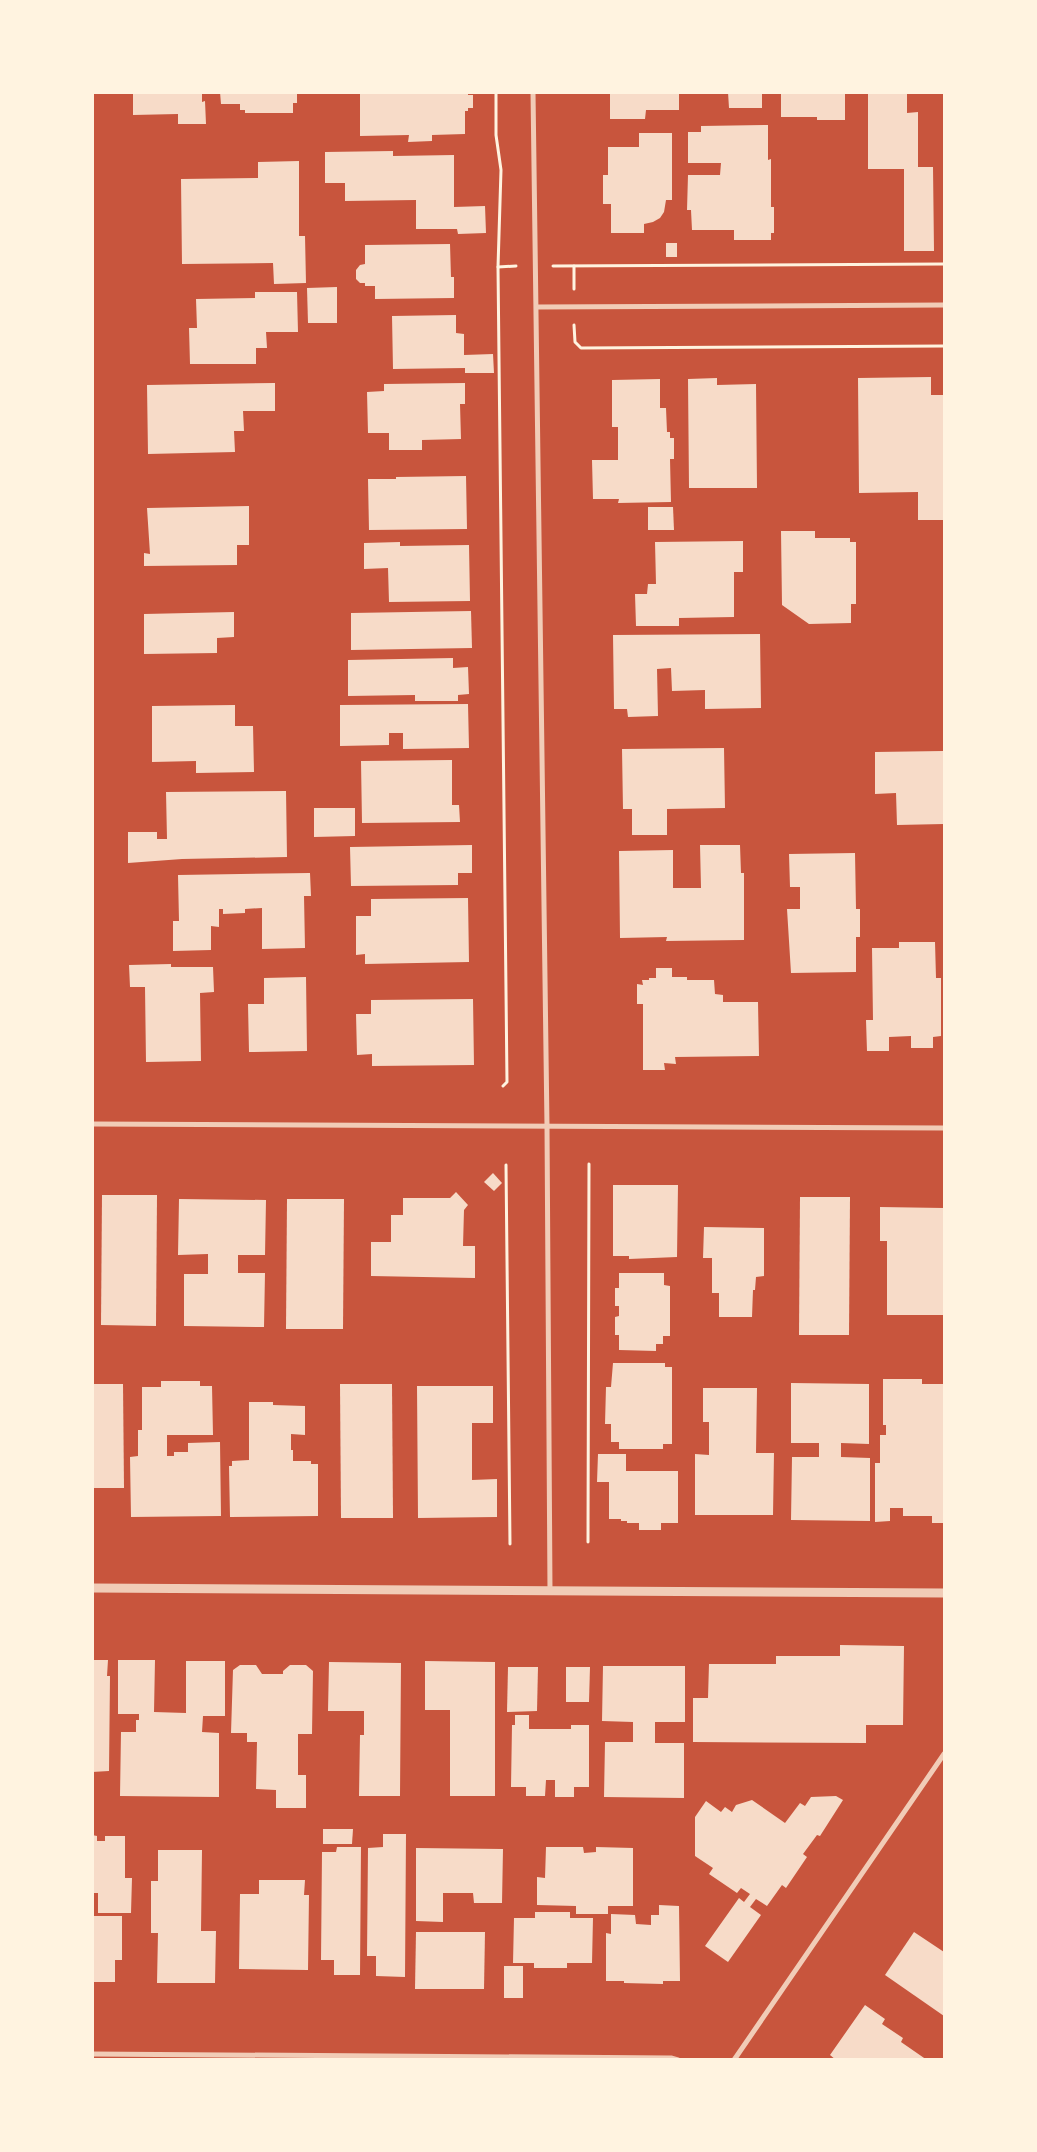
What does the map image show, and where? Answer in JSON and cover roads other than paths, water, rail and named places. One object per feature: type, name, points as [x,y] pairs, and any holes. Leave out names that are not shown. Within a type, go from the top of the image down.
[{"type":"street","points":[[533,92],[547,1126],[550,1591]]},
{"type":"street","points":[[537,306],[944,305]]},
{"type":"street","points":[[92,1124],[944,1128]]},
{"type":"street","points":[[92,1588],[944,1593]]},
{"type":"street","points":[[734,2060],[944,1754]]},
{"type":"street","points":[[92,2054],[671,2058],[678,2060]]}]
